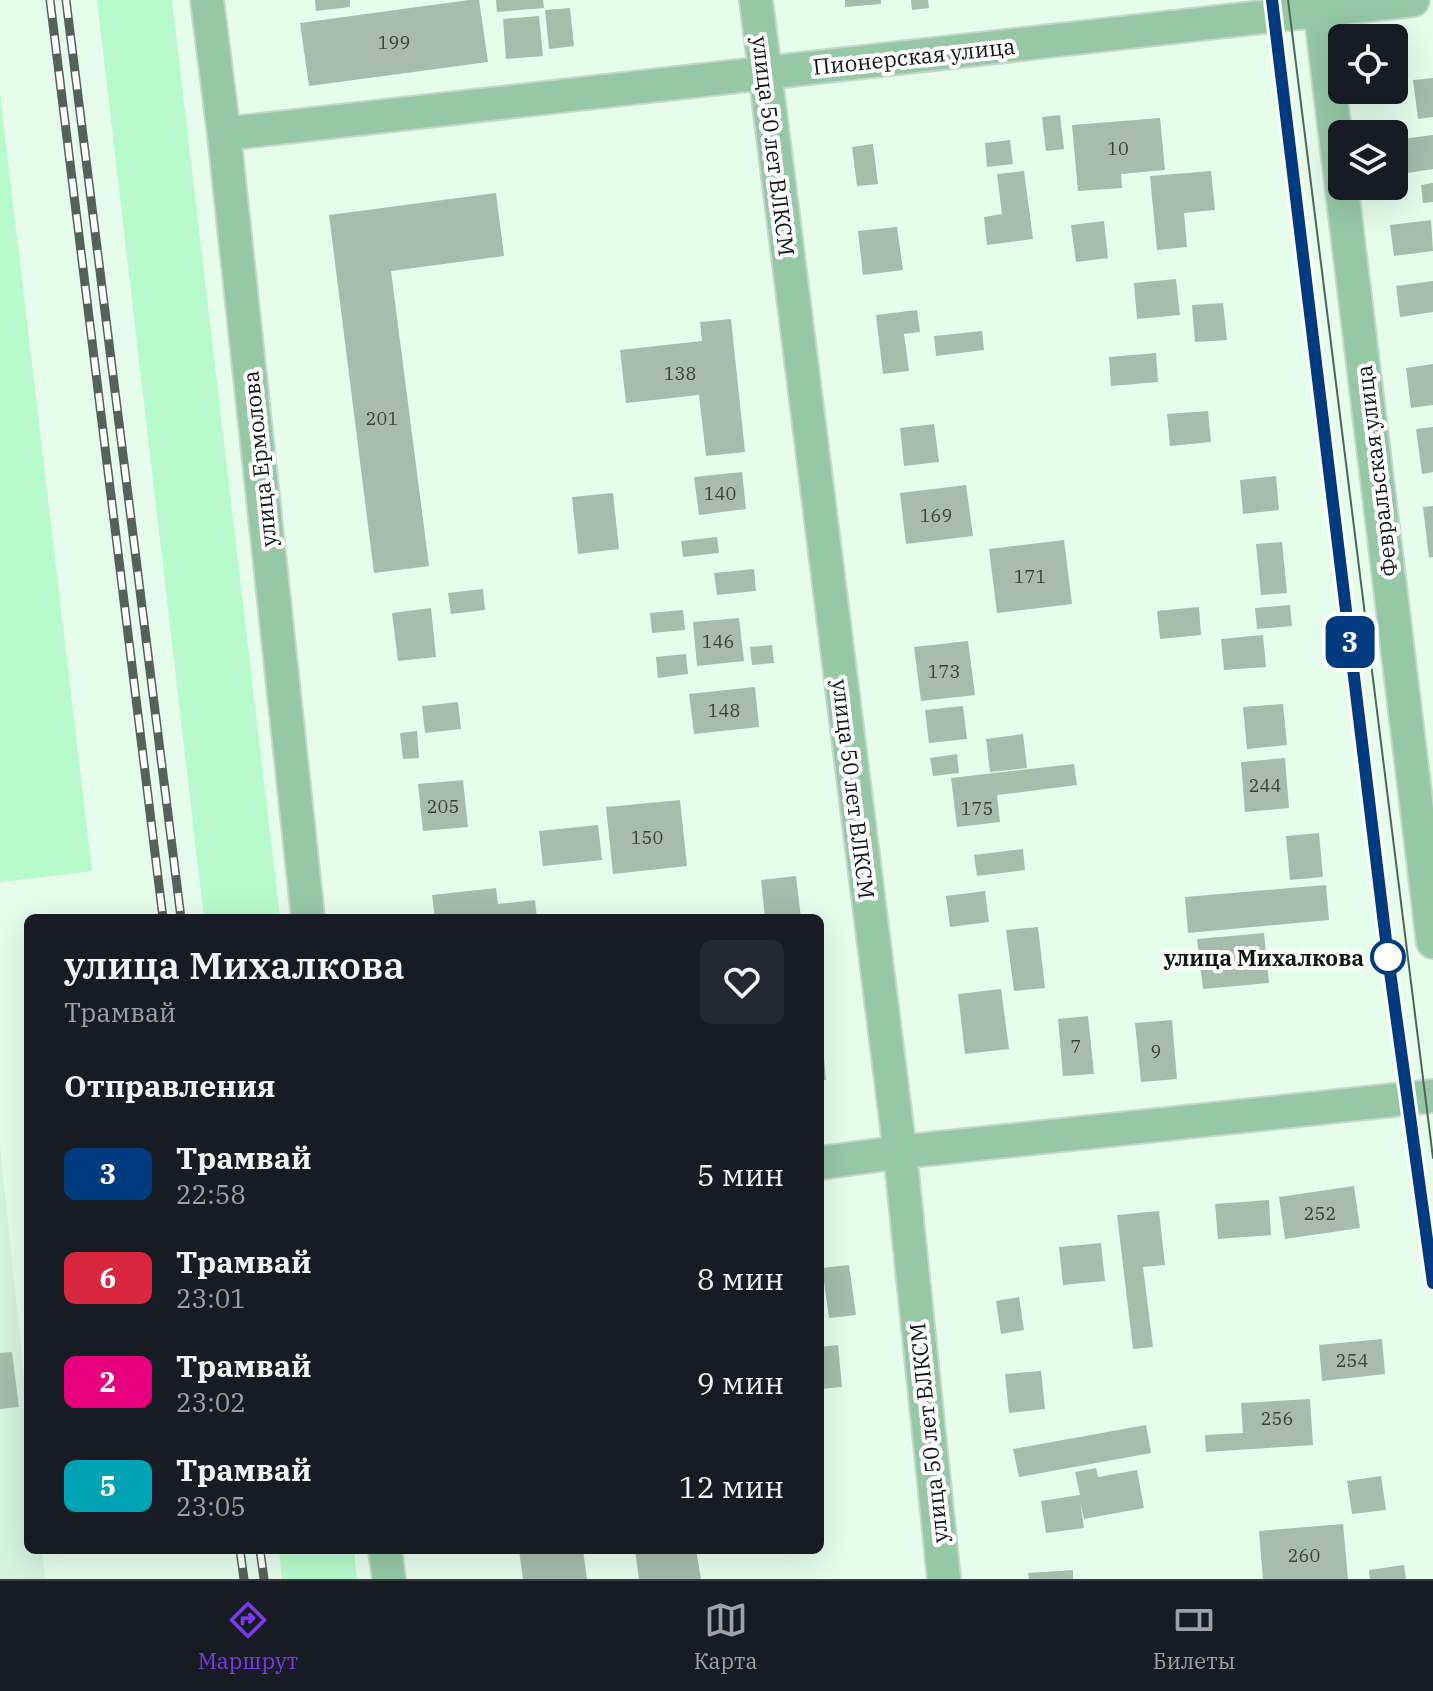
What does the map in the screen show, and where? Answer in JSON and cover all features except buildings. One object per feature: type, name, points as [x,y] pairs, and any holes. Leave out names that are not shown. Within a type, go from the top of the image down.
[{"type":"street","name":"улица Ермолова","points":[[207,0],[308,914]]},
{"type":"street","name":"улица 50 лет ВЛКСМ","points":[[756,0],[900,1152],[944,1579]]},
{"type":"street","name":"Пионерская улица","points":[[224,134],[764,73],[1319,5],[1413,0]]},
{"type":"street","name":"Февральская улица","points":[[1319,5],[1433,942]]},
{"type":"street","points":[[824,1162],[1433,1096]]},
{"type":"street","points":[[386,1554],[389,1579]]},
{"type":"shaded area","points":[[0,1146],[24,1377],[24,1554],[42,1554],[45,1579],[0,1579]]},
{"type":"green space","points":[[97,0],[172,0],[280,914],[204,914]]},
{"type":"green space","points":[[0,94],[92,871],[0,882]]},
{"type":"green space","points":[[279,1554],[354,1554],[357,1579],[282,1579]]},
{"type":"tram line","points":[[1272,0],[1388,957],[1433,1283]]},
{"type":"tram line","name":"3","points":[[1272,0],[1388,957],[1433,1283]]},
{"type":"tram line","points":[[1288,0],[1433,1158]]},
{"type":"railway","points":[[50,0],[163,914]]},
{"type":"railway","points":[[66,0],[180,914]]},
{"type":"railway","points":[[241,1554],[244,1579]]},
{"type":"railway","points":[[261,1554],[264,1579]]},
{"type":"place","name":"улица Михалкова","points":[[1388,957]]}]
